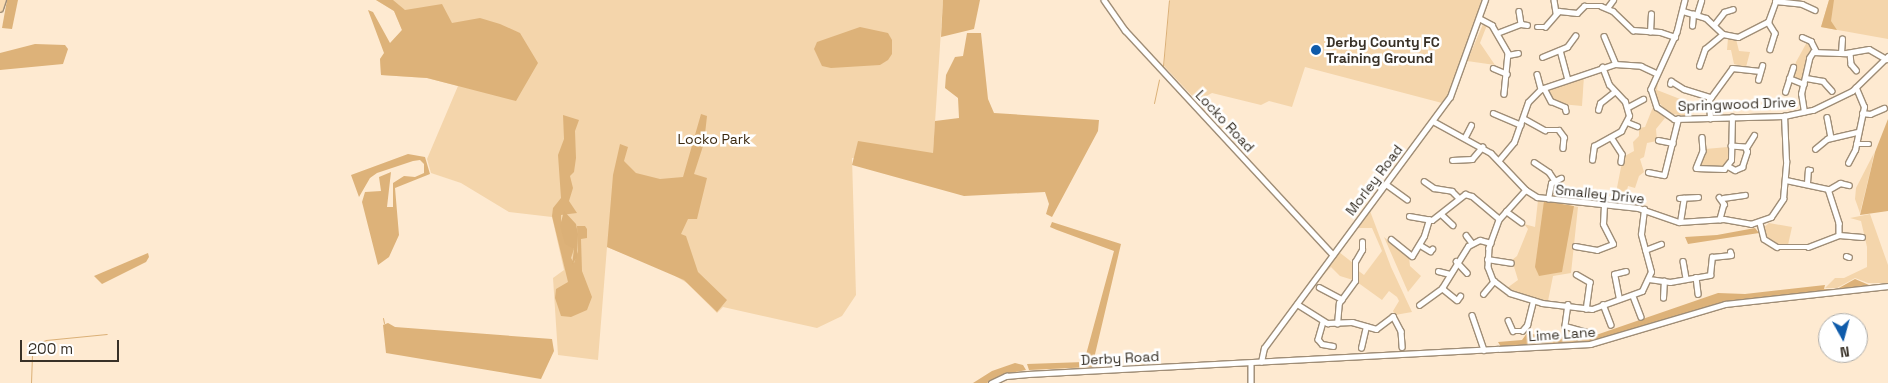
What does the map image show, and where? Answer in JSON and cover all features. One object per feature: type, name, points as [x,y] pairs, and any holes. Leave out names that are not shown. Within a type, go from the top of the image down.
[{"type":"main road","points":[[0,9],[4,0]]},
{"type":"street","name":"Locko Road","points":[[1104,0],[1125,30],[1333,254]]},
{"type":"street","name":"Morley Road","points":[[1261,362],[1264,348],[1433,121],[1453,90],[1485,0]]},
{"type":"street","points":[[1554,0],[1556,13]]},
{"type":"street","points":[[1583,0],[1584,6]]},
{"type":"street","points":[[1607,8],[1613,0]]},
{"type":"street","name":"Springwood Drive","points":[[1685,0],[1674,37],[1656,73],[1651,89],[1655,103],[1666,115],[1678,119],[1784,116],[1804,112],[1826,105],[1856,88],[1887,57]]},
{"type":"street","points":[[1682,11],[1695,14],[1714,25],[1722,34],[1738,37],[1768,22],[1776,0],[1802,4],[1815,10]]},
{"type":"street","points":[[1692,26],[1701,1]]},
{"type":"street","points":[[1537,27],[1545,27],[1556,13],[1565,10],[1578,13],[1584,6]]},
{"type":"street","points":[[1584,6],[1607,8],[1630,28],[1674,37]]},
{"type":"street","points":[[1714,25],[1724,12],[1733,9]]},
{"type":"street","points":[[1519,11],[1521,24]]},
{"type":"street","points":[[1650,32],[1651,14]]},
{"type":"street","points":[[1479,18],[1490,23],[1497,32],[1508,55],[1504,94]]},
{"type":"street","points":[[1768,22],[1775,30],[1770,49]]},
{"type":"street","points":[[1497,32],[1521,24],[1527,25]]},
{"type":"street","points":[[1699,66],[1705,49],[1722,34]]},
{"type":"street","points":[[1542,57],[1572,44],[1575,36]]},
{"type":"street","points":[[1604,36],[1616,64]]},
{"type":"street","points":[[1802,37],[1811,41],[1816,51]]},
{"type":"street","points":[[1841,54],[1842,38]]},
{"type":"street","points":[[1816,51],[1841,54],[1872,49],[1887,57]]},
{"type":"street","points":[[1560,50],[1568,80]]},
{"type":"street","points":[[1804,112],[1801,94],[1809,58],[1816,51]]},
{"type":"street","points":[[1508,55],[1518,53]]},
{"type":"street","points":[[1850,53],[1851,64],[1856,70]]},
{"type":"street","points":[[1499,160],[1514,142],[1528,102],[1542,89],[1602,67],[1616,64],[1641,66],[1656,73]]},
{"type":"street","points":[[1758,80],[1762,66]]},
{"type":"street","points":[[1592,160],[1594,146],[1611,136],[1627,122],[1628,107],[1614,92],[1602,67]]},
{"type":"street","points":[[1785,92],[1793,67]]},
{"type":"street","points":[[1493,68],[1507,74]]},
{"type":"street","points":[[1710,119],[1711,96],[1732,68],[1760,71]]},
{"type":"street","points":[[1537,74],[1542,89],[1554,103],[1566,107],[1566,110]]},
{"type":"street","points":[[1789,78],[1804,84]]},
{"type":"street","points":[[1806,78],[1823,81],[1832,91]]},
{"type":"street","points":[[1670,84],[1671,81],[1684,89],[1711,96]]},
{"type":"street","points":[[1851,160],[1864,102],[1856,88]]},
{"type":"street","points":[[1598,110],[1603,99],[1614,92]]},
{"type":"street","points":[[1628,107],[1643,99]]},
{"type":"street","points":[[1552,110],[1554,103]]},
{"type":"street","points":[[1862,113],[1870,114],[1881,111]]},
{"type":"street","points":[[1493,114],[1520,125]]},
{"type":"street","points":[[1784,116],[1786,180],[1780,207],[1771,217],[1760,223],[1764,239],[1777,247],[1808,247],[1839,235],[1862,238]]},
{"type":"street","points":[[1728,166],[1732,117]]},
{"type":"street","points":[[1827,117],[1832,138]]},
{"type":"street","points":[[1523,118],[1545,130],[1560,130],[1564,137],[1563,148]]},
{"type":"street","points":[[1648,172],[1664,175],[1678,119]]},
{"type":"street","name":"Smalley Drive","points":[[1433,121],[1482,146],[1499,160],[1526,190],[1548,199],[1644,209],[1680,222],[1720,219],[1760,223]]},
{"type":"street","points":[[1627,122],[1637,126]]},
{"type":"street","points":[[1465,137],[1471,125]]},
{"type":"street","points":[[1816,149],[1832,138],[1856,132]]},
{"type":"street","points":[[1728,166],[1736,170],[1742,167],[1746,148],[1754,135]]},
{"type":"street","points":[[1611,136],[1622,154],[1620,162]]},
{"type":"street","points":[[1702,137],[1703,148],[1696,168],[1721,170],[1728,166]]},
{"type":"street","points":[[1658,140],[1672,142]]},
{"type":"street","points":[[1856,144],[1869,144]]},
{"type":"street","points":[[1452,160],[1472,159],[1482,146]]},
{"type":"street","points":[[1731,146],[1746,148]]},
{"type":"street","points":[[1534,162],[1549,172],[1554,181]]},
{"type":"street","points":[[1807,183],[1808,170],[1811,170]]},
{"type":"street","points":[[1548,199],[1549,187],[1554,181],[1561,178]]},
{"type":"street","points":[[1786,180],[1807,183],[1828,190]]},
{"type":"street","points":[[1424,181],[1429,188],[1450,190],[1458,197]]},
{"type":"street","points":[[1828,190],[1840,182],[1849,184]]},
{"type":"street","points":[[1386,184],[1408,199]]},
{"type":"street","points":[[1526,190],[1499,219],[1487,259],[1494,281],[1515,296],[1545,303],[1568,304],[1586,308],[1633,296],[1642,291],[1650,279],[1650,269],[1641,231],[1644,209]]},
{"type":"street","points":[[1828,190],[1839,223],[1839,235]]},
{"type":"street","points":[[1720,219],[1721,197],[1745,195]]},
{"type":"street","points":[[1410,216],[1429,220],[1441,214],[1458,197],[1472,196],[1499,219]]},
{"type":"street","points":[[1680,222],[1681,198],[1698,197]]},
{"type":"street","points":[[1575,246],[1597,250],[1612,244],[1603,224],[1604,205]]},
{"type":"street","points":[[1506,211],[1521,222]]},
{"type":"street","points":[[1441,214],[1453,224]]},
{"type":"street","points":[[1391,239],[1409,256],[1420,245],[1429,220]]},
{"type":"street","points":[[1466,235],[1472,243]]},
{"type":"street","points":[[1419,305],[1442,288],[1456,262],[1472,243],[1481,240],[1491,242]]},
{"type":"street","points":[[1336,324],[1342,299],[1354,283],[1355,262],[1364,248],[1362,242]]},
{"type":"street","points":[[1645,250],[1661,244]]},
{"type":"street","points":[[1420,245],[1430,251],[1432,249]]},
{"type":"street","points":[[1650,279],[1664,281],[1711,274],[1712,257],[1731,255],[1730,252]]},
{"type":"street","points":[[1487,259],[1510,263]]},
{"type":"street","points":[[1683,261],[1686,278]]},
{"type":"street","points":[[1456,262],[1467,273]]},
{"type":"street","points":[[1438,271],[1450,274]]},
{"type":"street","points":[[1619,299],[1614,274],[1626,271]]},
{"type":"street","points":[[1576,274],[1590,282],[1586,308]]},
{"type":"street","points":[[1696,277],[1698,294]]},
{"type":"street","points":[[1483,294],[1494,281]]},
{"type":"street","points":[[1663,298],[1664,281]]},
{"type":"street","name":"Lime Lane","points":[[1251,363],[1605,342],[1725,304],[1888,286]]},
{"type":"street","points":[[1319,287],[1342,299]]},
{"type":"street","points":[[1442,288],[1457,300],[1460,296]]},
{"type":"street","points":[[1633,296],[1641,317]]},
{"type":"street","points":[[1508,320],[1513,331],[1522,331],[1527,325],[1533,301]]},
{"type":"street","points":[[1297,304],[1323,322],[1336,324],[1352,322],[1366,327],[1383,327],[1393,316],[1404,340],[1402,347]]},
{"type":"street","points":[[1568,304],[1562,325],[1568,329],[1588,332]]},
{"type":"street","points":[[1603,304],[1610,325]]},
{"type":"street","points":[[1472,315],[1484,350]]},
{"type":"street","points":[[1323,322],[1318,339],[1329,348]]},
{"type":"street","points":[[1363,344],[1366,327]]},
{"type":"street","points":[[1251,363],[1251,383]]},
{"type":"street","name":"Derby Road","points":[[991,383],[1006,376],[1029,374],[1251,363]]},
{"type":"green space","name":"Locko Park","points":[[376,0],[943,0],[933,153],[852,158],[856,295],[842,316],[817,328],[723,307],[717,313],[687,283],[667,271],[607,247],[598,360],[558,355],[553,278],[564,270],[552,217],[509,212],[461,183],[431,173],[427,159],[458,86],[427,78],[381,75],[380,59],[402,30],[394,11]]},
{"type":"green space","name":"Derby County FC Training Ground","points":[[1170,0],[1483,0],[1452,89],[1442,103],[1305,67],[1292,107],[1269,101],[1261,105],[1212,93],[1197,101],[1164,66]]},
{"type":"green space","points":[[1829,0],[1888,0],[1888,39],[1821,27]]},
{"type":"green space","points":[[1484,22],[1487,25],[1480,43],[1495,65],[1467,61]]},
{"type":"green space","points":[[1728,38],[1736,39],[1739,51],[1750,52],[1746,67],[1734,64],[1731,50],[1727,50]]},
{"type":"green space","points":[[1807,42],[1814,49],[1802,80],[1795,79],[1792,76],[1796,62]]},
{"type":"green space","points":[[1659,75],[1657,90],[1680,99],[1677,107],[1687,111],[1684,116],[1668,113],[1656,99],[1655,83]]},
{"type":"green space","points":[[1584,76],[1582,106],[1561,104],[1552,99],[1547,89]]},
{"type":"green space","points":[[1653,107],[1665,118],[1656,129],[1657,141],[1647,143],[1644,157],[1640,159],[1644,172],[1639,176],[1635,188],[1628,186],[1624,204],[1614,203],[1623,157],[1634,151],[1633,142],[1639,136],[1639,128],[1645,127]]},
{"type":"green space","points":[[1728,147],[1728,162],[1723,167],[1699,167],[1705,149]]},
{"type":"green space","points":[[1874,153],[1860,213],[1855,199],[1856,188]]},
{"type":"green space","points":[[1538,200],[1578,207],[1571,273],[1553,276],[1548,301],[1521,295],[1507,288],[1518,280],[1512,260],[1517,256],[1528,229],[1524,224],[1535,227]]},
{"type":"green space","points":[[1370,211],[1391,267],[1412,312],[1395,315],[1393,311],[1399,301],[1397,297],[1389,291],[1382,300],[1357,282],[1356,269],[1364,275],[1382,251],[1372,228],[1358,228]]},
{"type":"green space","points":[[1870,214],[1888,265],[1888,283],[1868,283],[1855,278],[1837,288],[1825,288],[1835,278],[1844,278],[1867,267],[1867,247],[1861,221],[1850,218]]},
{"type":"green space","points":[[1769,223],[1792,227],[1788,245],[1774,244],[1766,237],[1763,228]]},
{"type":"green space","points":[[1384,237],[1409,257],[1410,266],[1421,276],[1408,292]]},
{"type":"green space","points":[[1339,252],[1353,263],[1353,280],[1340,276],[1331,267],[1320,278]]},
{"type":"shaded area","points":[[7,0],[18,0],[12,29],[2,28]]},
{"type":"shaded area","points":[[376,0],[393,0],[405,10],[442,4],[452,23],[480,18],[500,24],[520,33],[538,63],[516,101],[427,78],[381,75],[380,59],[384,53],[368,10],[373,12],[390,43],[402,30],[394,11]]},
{"type":"shaded area","points":[[943,0],[980,0],[974,29],[941,37]]},
{"type":"shaded area","points":[[1829,0],[1834,0],[1831,21],[1837,30],[1821,27]]},
{"type":"shaded area","points":[[860,27],[888,33],[892,40],[892,54],[888,60],[880,65],[831,68],[822,66],[814,49],[817,42]]},
{"type":"shaded area","points":[[967,33],[981,33],[988,99],[994,113],[1099,120],[1098,131],[1052,217],[1046,214],[1049,204],[1045,192],[964,196],[852,165],[858,141],[933,153],[935,121],[959,118],[958,98],[945,88],[946,75],[955,57],[963,56]]},
{"type":"shaded area","points":[[35,44],[65,45],[68,49],[63,64],[0,70],[0,53]]},
{"type":"shaded area","points":[[701,114],[707,116],[704,143],[694,174],[707,178],[697,219],[688,219],[681,234],[686,236],[698,272],[727,300],[717,312],[684,280],[607,247],[613,175],[620,144],[628,147],[624,161],[636,173],[660,179],[683,177]]},
{"type":"shaded area","points":[[563,115],[579,120],[575,131],[576,158],[574,172],[570,176],[573,188],[569,201],[577,213],[561,215],[561,220],[566,242],[574,249],[571,258],[574,263],[578,251],[577,226],[585,226],[587,229],[587,238],[581,239],[582,271],[592,297],[587,310],[571,317],[561,316],[555,298],[556,289],[568,282],[552,216],[553,208],[561,198],[558,155],[564,139]]},
{"type":"shaded area","points":[[1888,119],[1888,211],[1860,215],[1875,152]]},
{"type":"shaded area","points":[[408,154],[425,157],[430,174],[395,188],[399,235],[389,257],[378,265],[362,202],[365,192],[381,191],[379,177],[391,172],[387,207],[393,207],[393,183],[404,176],[415,177],[424,173],[424,164],[420,160],[413,161],[377,173],[370,178],[359,197],[351,175]]},
{"type":"shaded area","points":[[1544,201],[1574,206],[1562,272],[1539,276],[1535,267]]},
{"type":"shaded area","points":[[564,211],[576,224],[578,234],[577,257],[572,265],[574,249],[565,244],[560,226]]},
{"type":"shaded area","points":[[1052,222],[1121,244],[1092,367],[1029,370],[1027,364],[1084,362],[1114,251],[1050,227]]},
{"type":"shaded area","points":[[1755,228],[1759,233],[1688,244],[1685,237],[1717,235]]},
{"type":"shaded area","points":[[148,253],[149,257],[146,262],[102,284],[94,276]]},
{"type":"shaded area","points":[[1855,279],[1869,285],[1821,294],[1717,304],[1605,340],[1501,347],[1498,342],[1522,340],[1527,333],[1548,337],[1599,334],[1718,293],[1745,294],[1825,285],[1824,289],[1837,289]]},
{"type":"shaded area","points":[[388,323],[395,327],[552,339],[554,351],[541,379],[386,353],[383,325]]},
{"type":"shaded area","points":[[1015,363],[1023,365],[1026,370],[1005,374],[987,383],[973,383],[992,371]]},
{"type":"waterway","points":[[1163,66],[1169,0]]},
{"type":"waterway","points":[[1154,103],[1159,80]]},
{"type":"waterway","points":[[383,318],[384,323]]},
{"type":"waterway","points":[[385,325],[385,331]]},
{"type":"waterway","points":[[32,349],[34,344],[46,340],[107,334]]},
{"type":"waterway","points":[[31,383],[32,352]]},
{"type":"place","name":"Derby County FC Training Ground","points":[[1316,50]]}]
